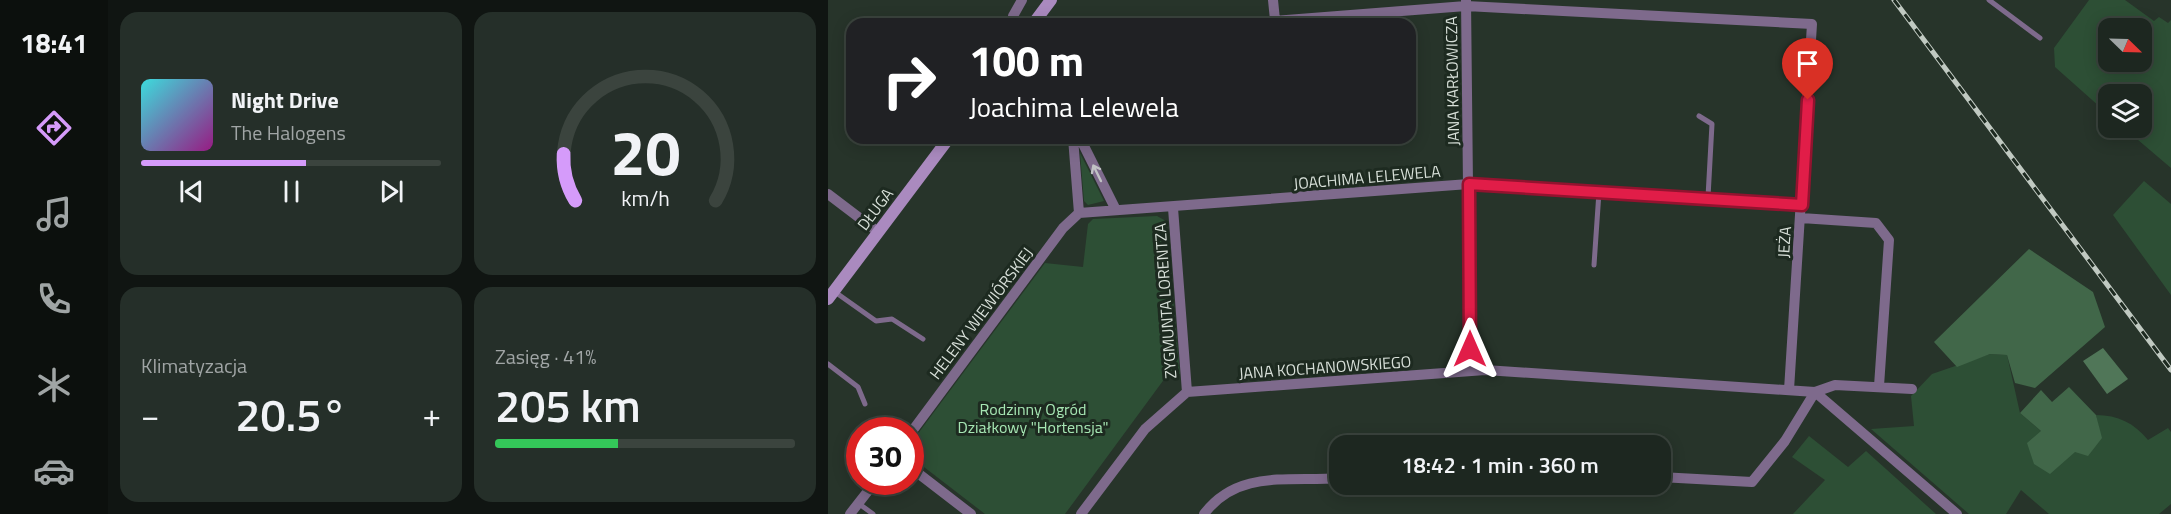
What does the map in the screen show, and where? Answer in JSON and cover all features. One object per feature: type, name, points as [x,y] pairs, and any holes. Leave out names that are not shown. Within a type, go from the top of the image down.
[{"type":"main road","points":[[1038,18],[1051,0]]},
{"type":"main road","name":"DŁUGA","points":[[831,295],[942,144]]},
{"type":"street","points":[[1014,18],[1015,10],[1022,0]]},
{"type":"street","points":[[1273,0],[1275,18]]},
{"type":"street","points":[[1297,18],[1466,3]]},
{"type":"street","name":"JEŻA","points":[[1466,3],[1812,24],[1789,390]]},
{"type":"street","name":"JANA KARŁOWICZA","points":[[1466,3],[1470,371]]},
{"type":"street","points":[[1073,144],[1079,213]]},
{"type":"street","points":[[1083,144],[1115,208]]},
{"type":"street","name":"JOACHIMA LELEWELA","points":[[1079,213],[1115,208],[1173,208],[1469,184],[1802,205]]},
{"type":"street","points":[[828,194],[878,232]]},
{"type":"street","name":"ZYGMUNTA LORENTZA","points":[[1173,208],[1187,392]]},
{"type":"street","name":"HELENY WIEWIÓRSKIEJ","points":[[923,417],[1063,228],[1079,213]]},
{"type":"street","points":[[1801,218],[1876,223],[1889,240],[1879,386]]},
{"type":"street","name":"JANA KOCHANOWSKIEGO","points":[[1187,392],[1485,370],[1815,392],[1835,385],[1912,389]]},
{"type":"street","points":[[1081,514],[1145,429],[1187,392]]},
{"type":"street","points":[[1671,478],[1752,482],[1785,441],[1815,392],[1957,514]]},
{"type":"street","points":[[924,479],[971,514]]},
{"type":"street","points":[[1204,514],[1215,499],[1238,486],[1329,479]]},
{"type":"street","points":[[850,514],[864,495]]},
{"type":"lane","points":[[1989,0],[2040,38]]},
{"type":"lane","points":[[1699,116],[1712,124],[1708,198]]},
{"type":"lane","points":[[1594,265],[1599,192]]},
{"type":"lane","points":[[831,295],[876,321],[892,319],[923,339]]},
{"type":"lane","points":[[828,364],[858,387],[865,404]]},
{"type":"lane","points":[[858,503],[873,514]]},
{"type":"green space","points":[[2089,0],[2125,0],[2150,18],[2098,18],[2098,72],[2152,72],[2152,20],[2154,21],[2159,17],[2168,23],[2171,20],[2171,168],[2136,138],[2152,138],[2152,84],[2098,84],[2098,105],[2055,67],[2054,48]]},
{"type":"green space","points":[[1080,153],[1104,201],[1088,205],[1084,201]]},
{"type":"green space","points":[[2144,181],[2171,204],[2171,295],[2113,215]]},
{"type":"green space","name":"Rodzinny Ogród Działkowy \"Hortensja\"","points":[[1157,216],[1166,221],[1180,374],[1168,374],[1065,514],[985,514],[924,467],[924,426],[1045,263],[1083,267],[1088,224],[1093,219]]},
{"type":"green space","points":[[1990,354],[2007,355],[2020,413],[2041,431],[2075,451],[2101,438],[2096,415],[2125,421],[2148,440],[2168,428],[2171,432],[2171,504],[2159,514],[2049,514],[2021,490],[2006,514],[1969,514],[1871,429],[1914,426],[1911,396],[1932,374]]},
{"type":"green space","points":[[1809,436],[1848,467],[1866,451],[1936,514],[1793,514],[1825,480],[1792,457]]},
{"type":"shaded area","points":[[2029,249],[2093,292],[2105,327],[2035,388],[2015,383],[2007,355],[1990,354],[1957,367],[1934,342]]},
{"type":"shaded area","points":[[2103,348],[2128,379],[2107,394],[2083,361]]},
{"type":"shaded area","points":[[2069,387],[2096,415],[2102,438],[2088,456],[2075,452],[2050,474],[2034,464],[2027,443],[2041,431],[2020,413],[2041,390],[2052,402]]},
{"type":"railway","points":[[1894,0],[2171,370]]},
{"type":"route","points":[[1470,349],[1469,184],[1802,205],[1808,100]]}]
